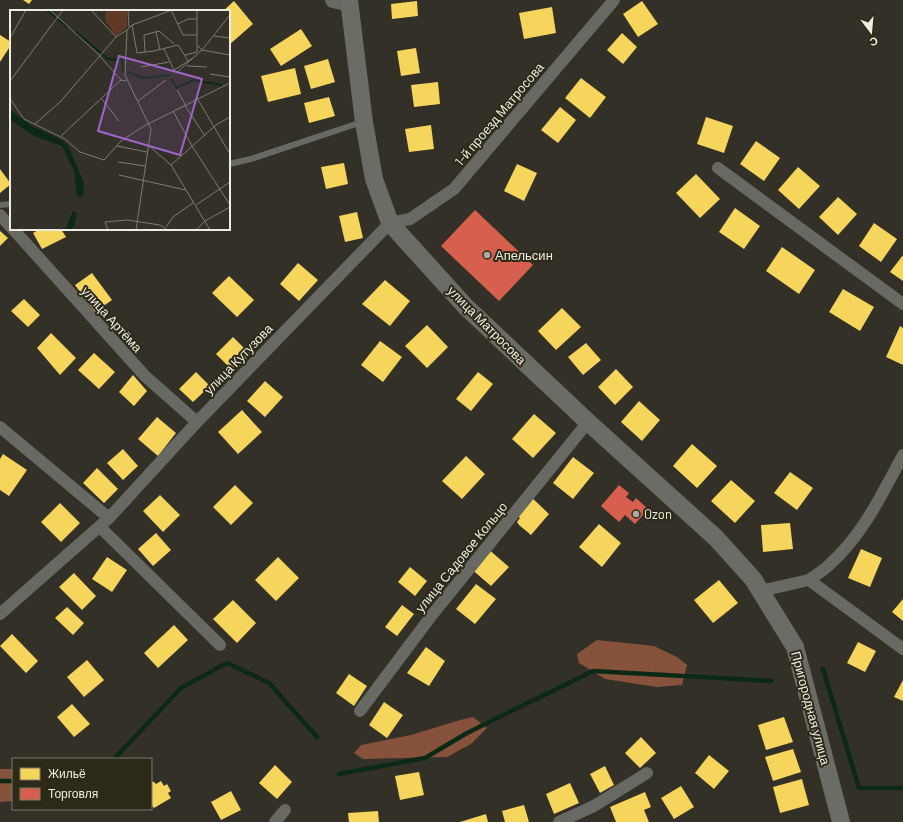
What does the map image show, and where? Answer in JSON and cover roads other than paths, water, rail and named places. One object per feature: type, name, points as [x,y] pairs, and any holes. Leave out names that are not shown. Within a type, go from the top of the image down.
[{"type":"main road","name":"улица Матросова","points":[[344,1],[374,179],[390,223],[466,307],[588,422],[716,538],[757,585]]},
{"type":"main road","name":"Пригородная улица","points":[[757,585],[795,647],[842,822]]},
{"type":"street","name":"1-й проезд Матросова","points":[[390,223],[410,219],[454,190],[614,0]]},
{"type":"street","points":[[718,168],[903,304]]},
{"type":"street","name":"улица Артёма","points":[[0,215],[10,226]]},
{"type":"street","name":"улица Кутузова","points":[[0,614],[109,518],[197,422],[390,223]]},
{"type":"street","name":"улица Артёма","points":[[14,230],[145,376],[197,422]]},
{"type":"street","name":"улица Садовое Кольцо","points":[[360,711],[432,615],[588,422]]},
{"type":"street","points":[[0,427],[109,518]]},
{"type":"street","points":[[757,585],[809,580],[829,566],[847,547],[872,514],[903,455]]},
{"type":"street","points":[[100,527],[220,645]]},
{"type":"street","points":[[809,580],[903,649]]},
{"type":"street","points":[[559,822],[594,806],[648,773]]},
{"type":"street","points":[[275,822],[285,810]]},
{"type":"lane","points":[[230,164],[251,159],[364,122]]},
{"type":"lane","points":[[0,206],[10,204]]},
{"type":"waterway","points":[[115,758],[181,688],[227,663],[269,683],[317,737]]},
{"type":"waterway","points":[[823,669],[859,788],[903,788]]},
{"type":"waterway","points":[[339,774],[425,758],[467,733],[593,671],[772,681]]},
{"type":"waterway","points":[[0,781],[12,781]]},
{"type":"place","name":"Апельсин","points":[[487,255]]},
{"type":"place","name":"Ozon","points":[[636,514]]}]
